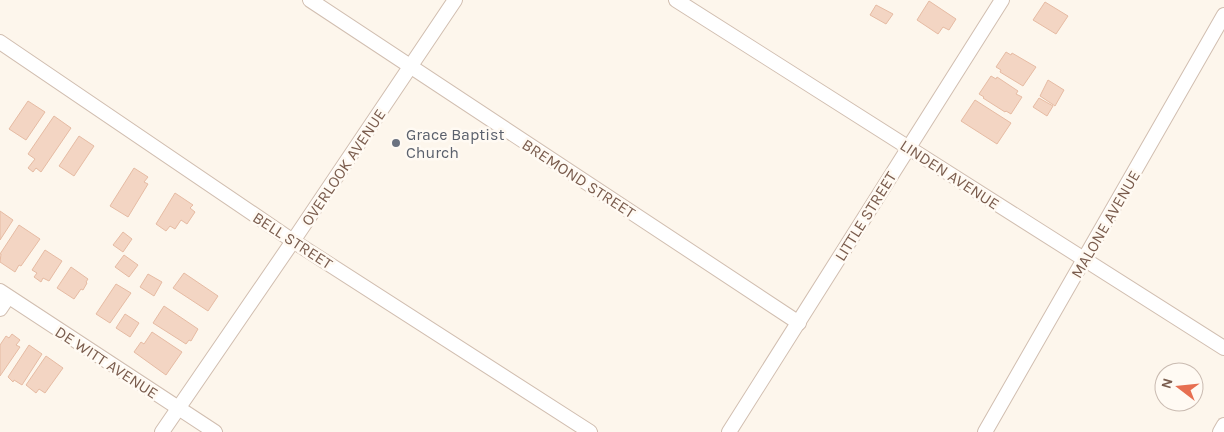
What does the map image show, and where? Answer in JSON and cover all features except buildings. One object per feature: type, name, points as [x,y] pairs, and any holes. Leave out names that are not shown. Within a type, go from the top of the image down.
[{"type":"street","name":"BREMOND STREET","points":[[310,0],[799,323]]},
{"type":"street","name":"OVERLOOK AVENUE","points":[[162,432],[455,0]]},
{"type":"street","name":"LINDEN AVENUE","points":[[676,0],[1224,348]]},
{"type":"street","name":"LITTLE STREET","points":[[729,432],[1002,0]]},
{"type":"street","name":"MALONE AVENUE","points":[[985,432],[1224,15]]},
{"type":"street","name":"BELL STREET","points":[[0,42],[293,241],[590,432]]},
{"type":"street","name":"DE WITT AVENUE","points":[[4,294],[215,432]]},
{"type":"street","points":[[0,309],[4,294]]},
{"type":"street","points":[[1220,432],[1224,425]]},
{"type":"place","name":"Grace Baptist Church","points":[[396,143]]}]
